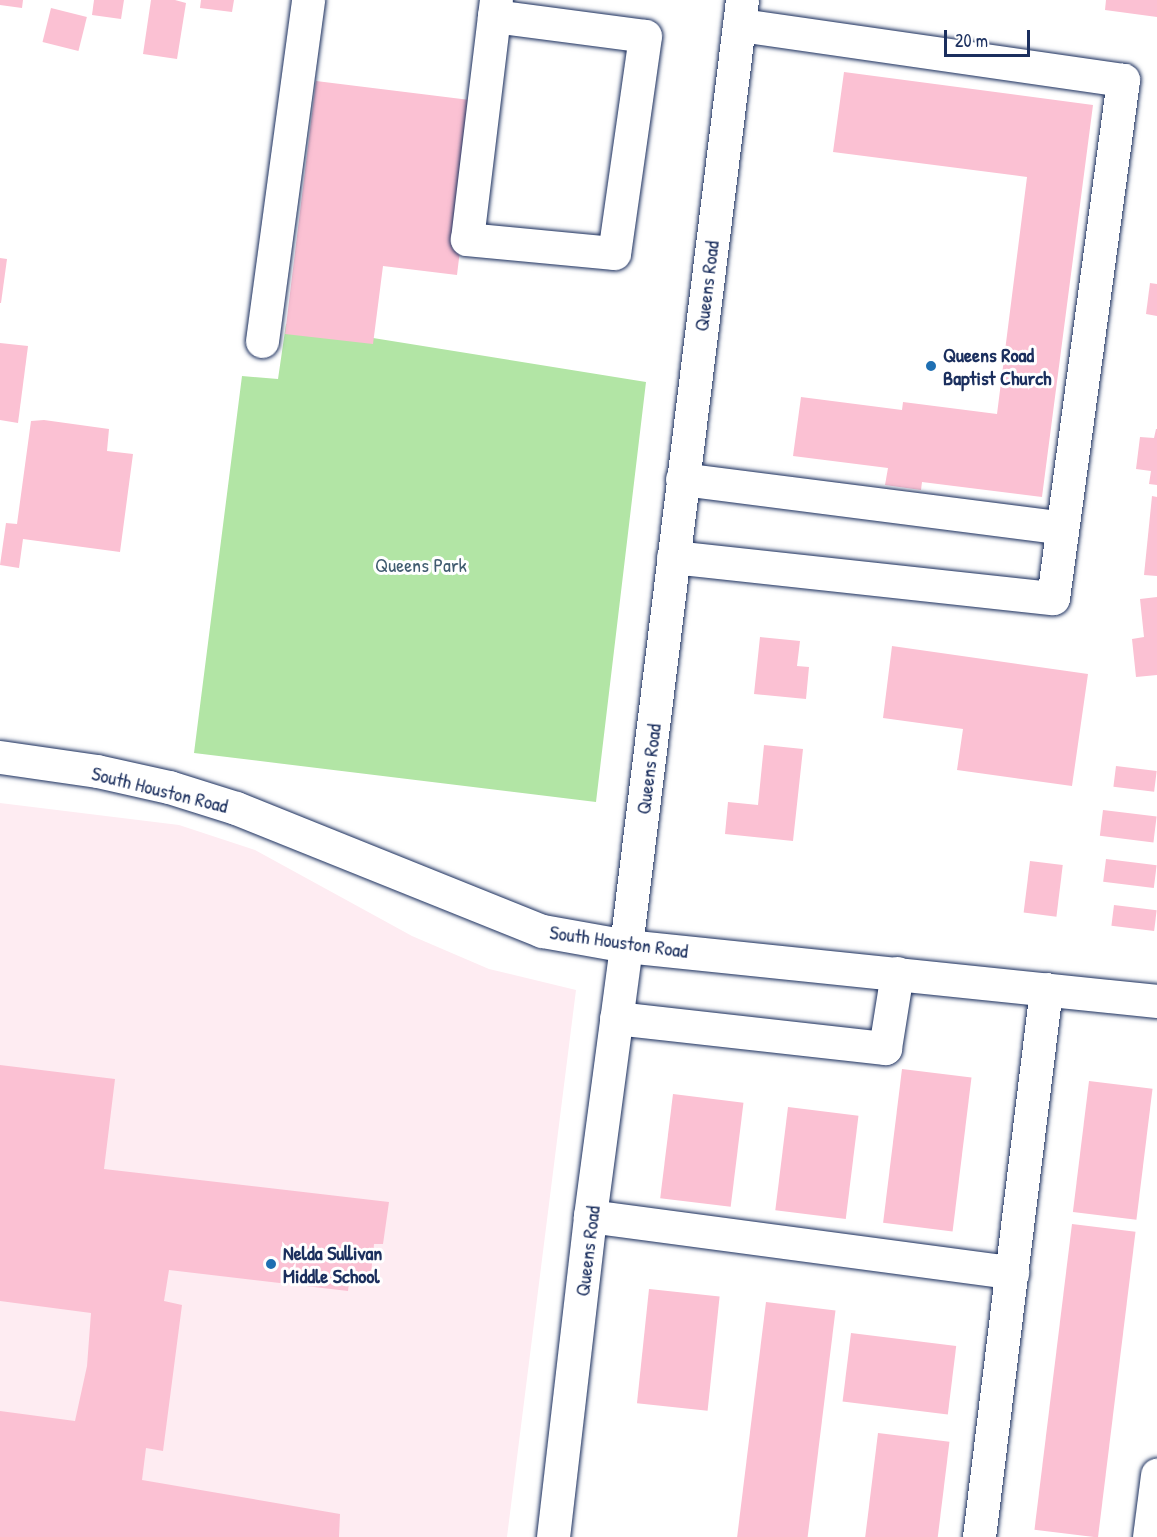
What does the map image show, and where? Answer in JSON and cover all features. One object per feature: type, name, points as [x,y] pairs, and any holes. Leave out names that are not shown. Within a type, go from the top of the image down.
[{"type":"street","points":[[262,341],[308,0]]},
{"type":"street","points":[[495,8],[645,36],[614,253],[467,239],[495,8]]},
{"type":"street","points":[[673,556],[1053,598],[1123,80],[740,13]]},
{"type":"street","name":"Queens Road","points":[[553,1537],[590,1216],[626,946],[740,13]]},
{"type":"street","points":[[682,480],[1062,528]]},
{"type":"street","name":"South Houston Road","points":[[0,757],[97,771],[169,787],[236,808],[542,931],[626,946],[1157,1001]]},
{"type":"street","points":[[616,1018],[885,1048],[897,973]]},
{"type":"street","points":[[979,1537],[1046,989]]},
{"type":"street","points":[[590,1216],[1012,1272]]},
{"type":"street","points":[[1149,1537],[1157,1475]]},
{"type":"shaded area","name":"Nelda Sullivan Middle School","points":[[0,803],[179,825],[255,850],[412,936],[489,969],[576,990],[507,1537],[0,1537]]},
{"type":"green space","name":"Queens Park","points":[[286,324],[646,382],[596,802],[194,753],[242,376],[278,379]]},
{"type":"building","points":[[0,0],[23,0],[22,8],[0,5]]},
{"type":"building","points":[[94,0],[124,0],[121,19],[92,15]]},
{"type":"building","points":[[151,0],[175,0],[186,3],[177,59],[143,54]]},
{"type":"building","points":[[201,0],[234,0],[232,12],[200,8]]},
{"type":"building","points":[[1106,0],[1157,0],[1157,17],[1105,10]]},
{"type":"building","points":[[51,8],[87,17],[78,51],[43,42]]},
{"type":"building","points":[[844,72],[1093,105],[1042,497],[922,482],[921,490],[885,485],[888,468],[793,456],[801,397],[902,410],[903,402],[997,414],[1027,177],[833,152]]},
{"type":"building","points":[[316,81],[478,101],[457,275],[383,266],[373,344],[285,334]]},
{"type":"building","points":[[0,258],[7,259],[1,303],[0,303]]},
{"type":"building","points":[[1150,283],[1157,284],[1157,316],[1146,314]]},
{"type":"building","points":[[0,343],[28,346],[18,423],[0,420]]},
{"type":"building","points":[[44,420],[109,429],[107,451],[133,454],[120,552],[23,539],[19,568],[0,565],[6,523],[17,524],[31,421]]},
{"type":"building","points":[[1156,429],[1157,485],[1149,484],[1151,471],[1136,469],[1140,437],[1154,438]]},
{"type":"building","points":[[1152,496],[1157,497],[1157,576],[1144,575]]},
{"type":"building","points":[[1157,597],[1157,675],[1136,677],[1132,639],[1144,637],[1140,599]]},
{"type":"building","points":[[760,637],[800,641],[797,666],[809,667],[806,699],[754,694]]},
{"type":"building","points":[[892,646],[1088,674],[1072,786],[957,770],[963,729],[883,718]]},
{"type":"building","points":[[764,745],[803,749],[793,841],[725,834],[728,802],[758,805]]},
{"type":"building","points":[[1116,766],[1157,771],[1154,792],[1113,787]]},
{"type":"building","points":[[1103,810],[1157,817],[1153,842],[1100,836]]},
{"type":"building","points":[[1106,859],[1157,865],[1154,888],[1103,882]]},
{"type":"building","points":[[1030,861],[1063,865],[1056,917],[1024,913]]},
{"type":"building","points":[[1114,905],[1157,910],[1154,931],[1111,926]]},
{"type":"building","points":[[0,1065],[115,1079],[104,1169],[389,1202],[383,1244],[374,1244],[370,1284],[349,1282],[348,1291],[169,1270],[164,1301],[182,1305],[163,1451],[146,1448],[142,1480],[340,1514],[339,1537],[0,1537],[0,1411],[75,1421],[87,1366],[91,1313],[0,1301]]},
{"type":"building","points":[[902,1069],[971,1078],[953,1231],[883,1223]]},
{"type":"building","points":[[1089,1081],[1153,1089],[1136,1220],[1073,1212]]},
{"type":"building","points":[[673,1094],[743,1103],[731,1207],[660,1198]]},
{"type":"building","points":[[788,1107],[858,1116],[846,1219],[775,1210]]},
{"type":"building","points":[[1072,1224],[1136,1232],[1098,1537],[1034,1530]]},
{"type":"building","points":[[649,1289],[720,1296],[708,1411],[637,1403]]},
{"type":"building","points":[[766,1302],[835,1311],[808,1537],[737,1537]]},
{"type":"building","points":[[851,1333],[956,1346],[948,1414],[843,1401]]},
{"type":"building","points":[[878,1433],[949,1442],[938,1537],[865,1537]]},
{"type":"place","name":"Queens Road Baptist Church","points":[[931,366]]},
{"type":"place","name":"Nelda Sullivan Middle School","points":[[271,1264]]}]
